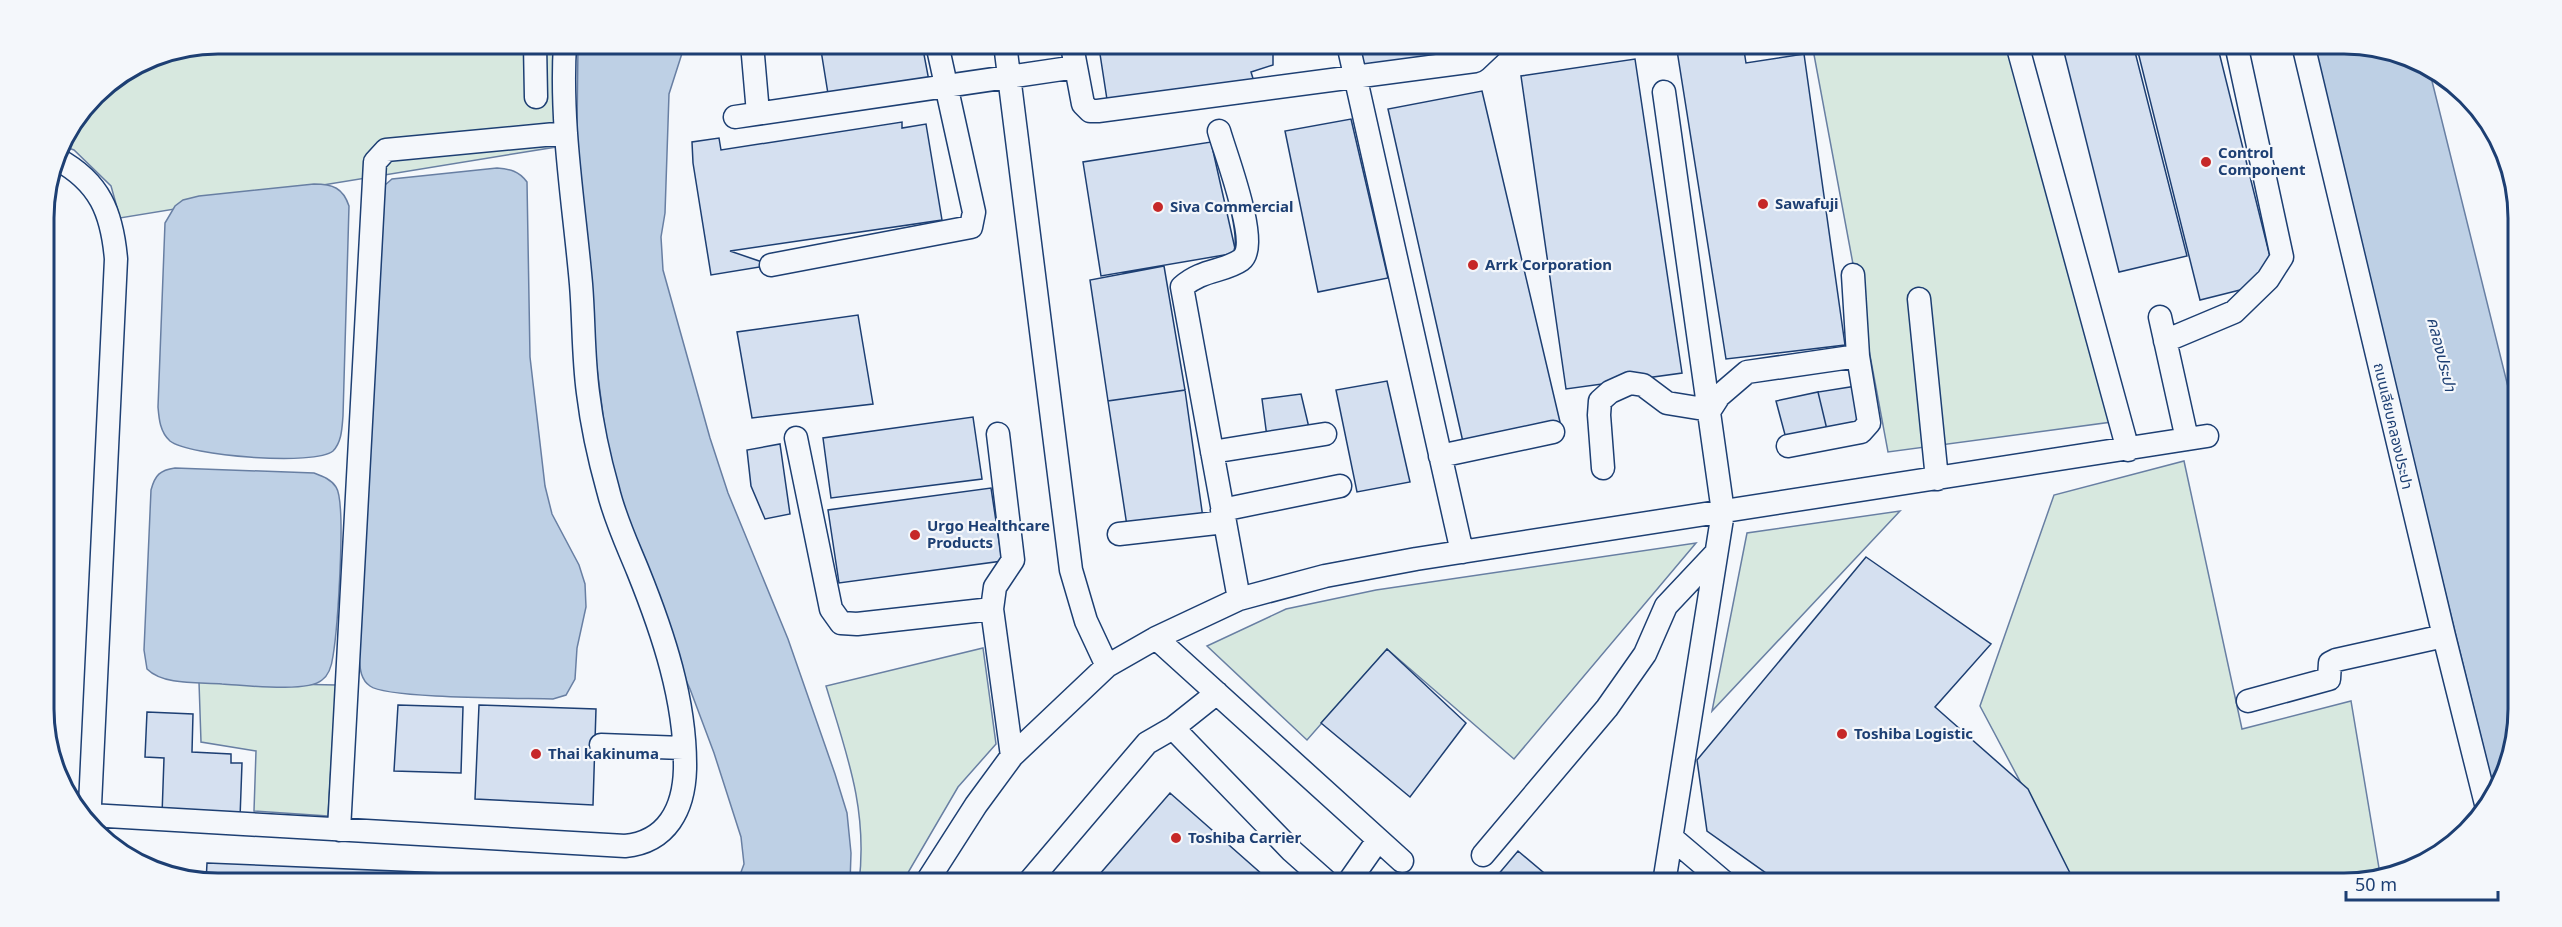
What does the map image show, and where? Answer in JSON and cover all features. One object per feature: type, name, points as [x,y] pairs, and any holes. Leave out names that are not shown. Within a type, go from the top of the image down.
[{"type":"street","points":[[535,54],[536,97]]},
{"type":"street","points":[[98,820],[637,845],[660,835],[676,810],[685,770],[669,657],[620,530],[596,448],[588,391],[581,286],[566,133],[565,54]]},
{"type":"street","points":[[753,54],[758,113]]},
{"type":"street","points":[[771,265],[971,227],[974,212],[940,54]]},
{"type":"street","points":[[1007,54],[1071,570],[1086,621],[1107,666]]},
{"type":"street","points":[[1350,54],[1462,552]]},
{"type":"street","points":[[735,117],[1010,76],[1074,56],[1083,104],[1090,111],[1098,111],[1475,61],[1482,54]]},
{"type":"street","points":[[2020,54],[2127,450]]},
{"type":"street","points":[[2165,341],[2234,312],[2268,279],[2282,257],[2238,54]]},
{"type":"street","name":"ถนนเลียบคลองประปา","points":[[2305,54],[2484,794]]},
{"type":"street","points":[[1664,92],[1723,512],[1666,873]]},
{"type":"street","points":[[1219,131],[1249,232],[1248,250],[1242,260],[1194,276],[1182,287],[1239,599]]},
{"type":"street","points":[[339,830],[375,162],[386,150],[566,133]]},
{"type":"street","points":[[63,163],[85,178],[102,199],[110,215],[116,259],[89,810]]},
{"type":"street","points":[[1788,446],[1861,432],[1869,423],[1858,356],[1852,275]]},
{"type":"street","points":[[1919,299],[1937,479]]},
{"type":"street","points":[[932,873],[976,805],[1012,756],[1107,666],[1156,638],[1239,599],[1325,576],[1462,552],[2197,438],[2165,341],[2160,317]]},
{"type":"street","points":[[1710,410],[1719,396],[1747,372],[1858,356]]},
{"type":"street","points":[[1603,468],[1600,401],[1610,392],[1630,383],[1643,385],[1667,403],[1710,410]]},
{"type":"street","points":[[1440,456],[1553,432]]},
{"type":"street","points":[[998,434],[1013,560],[995,586],[992,609],[1012,756]]},
{"type":"street","points":[[1212,452],[1325,434]]},
{"type":"street","points":[[796,438],[831,609],[841,623],[857,624],[992,609]]},
{"type":"street","points":[[1119,534],[1224,516],[1340,486]]},
{"type":"street","points":[[1483,855],[1607,708],[1645,654],[1666,606],[1715,554]]},
{"type":"street","points":[[2248,701],[2329,679],[2330,663],[2336,660],[2444,636]]},
{"type":"street","points":[[1156,638],[1402,861]]},
{"type":"street","points":[[1036,873],[1147,743],[1173,728],[1217,693]]},
{"type":"street","points":[[1173,728],[1292,851],[1317,873]]},
{"type":"street","points":[[601,745],[683,748]]},
{"type":"street","points":[[1672,838],[1713,873]]},
{"type":"street","points":[[1355,873],[1378,840]]},
{"type":"shaded area","points":[[561,54],[556,147],[120,218],[111,186],[74,150],[69,148],[88,118],[118,88],[145,71],[196,55]]},
{"type":"shaded area","points":[[1814,54],[2020,54],[2119,421],[1888,452]]},
{"type":"shaded area","points":[[2184,461],[2242,729],[2351,701],[2379,869],[2355,873],[2069,873],[1980,706],[2054,495]]},
{"type":"shaded area","points":[[1900,511],[1712,711],[1747,533]]},
{"type":"shaded area","points":[[1696,543],[1514,759],[1387,649],[1307,740],[1207,646],[1286,609],[1376,590]]},
{"type":"shaded area","points":[[983,648],[996,744],[958,787],[908,873],[860,873],[861,831],[854,783],[826,686]]},
{"type":"shaded area","points":[[199,682],[336,685],[328,816],[254,811],[256,751],[201,742]]},
{"type":"water","points":[[578,54],[682,54],[669,94],[665,213],[661,237],[663,270],[710,438],[728,493],[788,639],[835,774],[847,813],[850,873],[741,873],[744,864],[741,837],[714,753],[690,689],[645,588],[613,492],[589,306],[577,131]]},
{"type":"water","name":"คลองประปา","points":[[2312,54],[2366,55],[2397,63],[2432,80],[2508,387],[2508,709],[2507,731],[2492,780]]},
{"type":"water","points":[[497,168],[514,171],[527,182],[530,357],[545,486],[552,514],[579,565],[585,584],[586,607],[577,648],[575,679],[566,695],[553,699],[427,696],[382,690],[370,686],[364,680],[359,657],[385,185],[392,179]]},
{"type":"water","points":[[314,184],[336,188],[344,195],[349,206],[343,416],[341,434],[336,447],[333,451],[322,455],[279,458],[225,455],[181,446],[170,441],[162,429],[158,407],[165,223],[175,206],[183,200],[199,196]]},
{"type":"water","points":[[175,468],[314,473],[334,484],[339,498],[341,517],[339,596],[333,659],[322,680],[314,684],[289,687],[194,683],[173,681],[147,669],[144,650],[151,490],[159,474]]},
{"type":"building","points":[[822,54],[924,54],[930,86],[829,100]]},
{"type":"building","points":[[1100,54],[1273,54],[1273,65],[1251,72],[1255,85],[1108,106]]},
{"type":"building","points":[[1361,54],[1473,54],[1475,61],[1364,70]]},
{"type":"building","name":"Sawafuji","points":[[1678,54],[1745,54],[1746,63],[1804,54],[1845,345],[1726,359]]},
{"type":"building","points":[[2064,54],[2136,54],[2187,256],[2119,272]]},
{"type":"building","name":"Control Component","points":[[2138,54],[2219,54],[2276,281],[2200,300]]},
{"type":"building","points":[[1635,59],[1682,373],[1566,389],[1521,76]]},
{"type":"building","name":"Arrk Corporation","points":[[1482,91],[1560,422],[1463,442],[1388,109]]},
{"type":"building","points":[[1351,119],[1388,278],[1318,292],[1285,131]]},
{"type":"building","points":[[902,122],[902,128],[926,124],[942,220],[730,251],[771,265],[711,275],[693,163],[692,142],[719,138],[721,150]]},
{"type":"building","name":"Siva Commercial","points":[[1211,142],[1236,253],[1101,276],[1083,162]]},
{"type":"building","points":[[1164,266],[1185,390],[1108,401],[1090,280]]},
{"type":"building","points":[[858,315],[873,404],[752,418],[737,332]]},
{"type":"building","points":[[1387,381],[1410,482],[1357,492],[1336,390]]},
{"type":"building","points":[[1863,385],[1861,432],[1829,438],[1818,392]]},
{"type":"building","points":[[1185,390],[1203,518],[1127,526],[1108,401]]},
{"type":"building","points":[[1818,392],[1829,438],[1788,446],[1776,401]]},
{"type":"building","points":[[1301,394],[1311,436],[1267,437],[1262,399]]},
{"type":"building","name":"Urgo Healthcare Products","points":[[973,417],[982,479],[831,498],[823,438]]},
{"type":"building","points":[[780,444],[790,514],[765,519],[751,486],[747,450]]},
{"type":"building","name":"Urgo Healthcare Products","points":[[991,488],[1002,561],[839,583],[828,510]]},
{"type":"building","name":"Toshiba Logistic","points":[[1866,557],[1991,644],[1935,707],[2028,789],[2070,873],[1766,873],[1707,831],[1697,760]]},
{"type":"building","points":[[1387,649],[1466,723],[1410,797],[1321,723]]},
{"type":"building","points":[[398,705],[463,707],[461,773],[394,771]]},
{"type":"building","name":"Thai kakinuma","points":[[479,705],[596,709],[593,805],[475,799]]},
{"type":"building","points":[[147,712],[193,714],[192,752],[231,754],[231,763],[242,763],[240,818],[162,815],[164,758],[145,757]]},
{"type":"building","name":"Toshiba Carrier","points":[[1170,793],[1261,873],[1101,873]]},
{"type":"building","points":[[1518,851],[1544,873],[1499,873]]},
{"type":"building","points":[[207,863],[442,873],[218,873],[207,872]]},
{"type":"place","name":"Control Component","points":[[2206,162]]},
{"type":"place","name":"Sawafuji","points":[[1763,204]]},
{"type":"place","name":"Siva Commercial","points":[[1158,207]]},
{"type":"place","name":"Arrk Corporation","points":[[1473,265]]},
{"type":"place","name":"Urgo Healthcare Products","points":[[915,535]]},
{"type":"place","name":"Toshiba Logistic","points":[[1842,734]]},
{"type":"place","name":"Thai kakinuma","points":[[536,754]]},
{"type":"place","name":"Toshiba Carrier","points":[[1176,838]]}]
